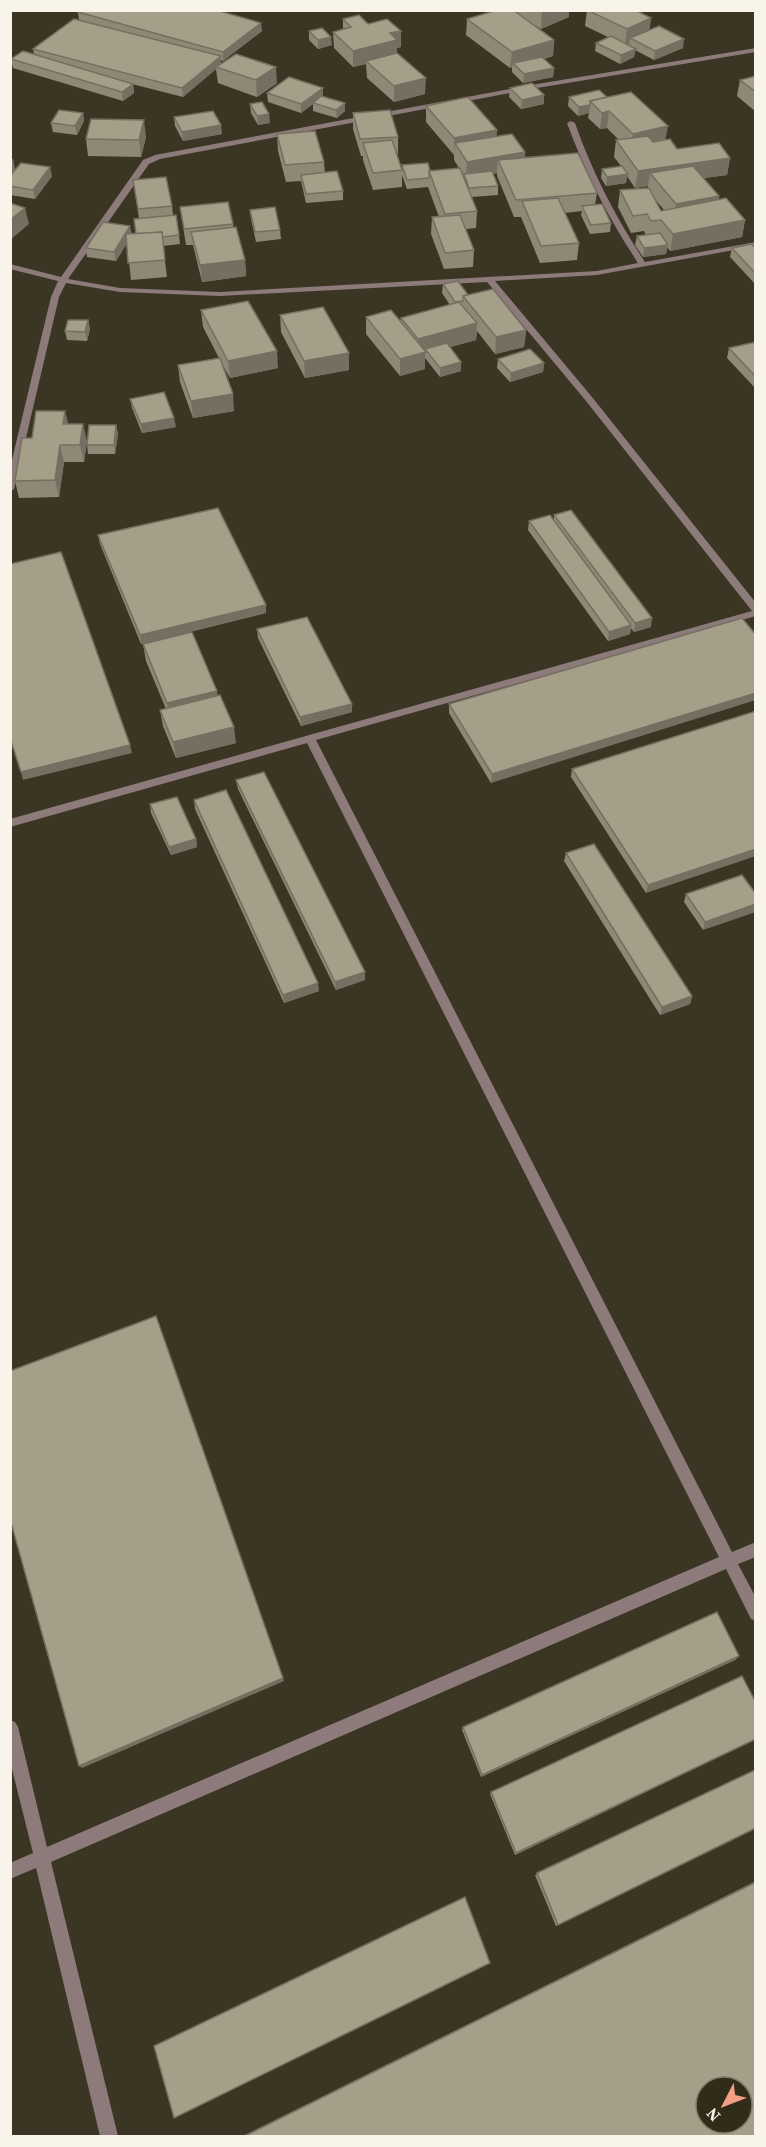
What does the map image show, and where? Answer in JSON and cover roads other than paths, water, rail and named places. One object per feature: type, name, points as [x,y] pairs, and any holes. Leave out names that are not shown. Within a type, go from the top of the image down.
[{"type":"street","points":[[10,489],[55,297],[63,280],[146,162],[158,157],[471,97],[756,50]]},
{"type":"street","points":[[571,123],[595,184],[616,225],[643,265]]},
{"type":"street","points":[[10,266],[63,280],[120,290],[220,294],[597,273],[756,244]]},
{"type":"street","points":[[10,823],[756,612],[589,399],[488,278]]},
{"type":"street","points":[[310,738],[756,1614]]},
{"type":"street","points":[[10,1871],[756,1549]]},
{"type":"street","points":[[10,1726],[109,2136]]}]
